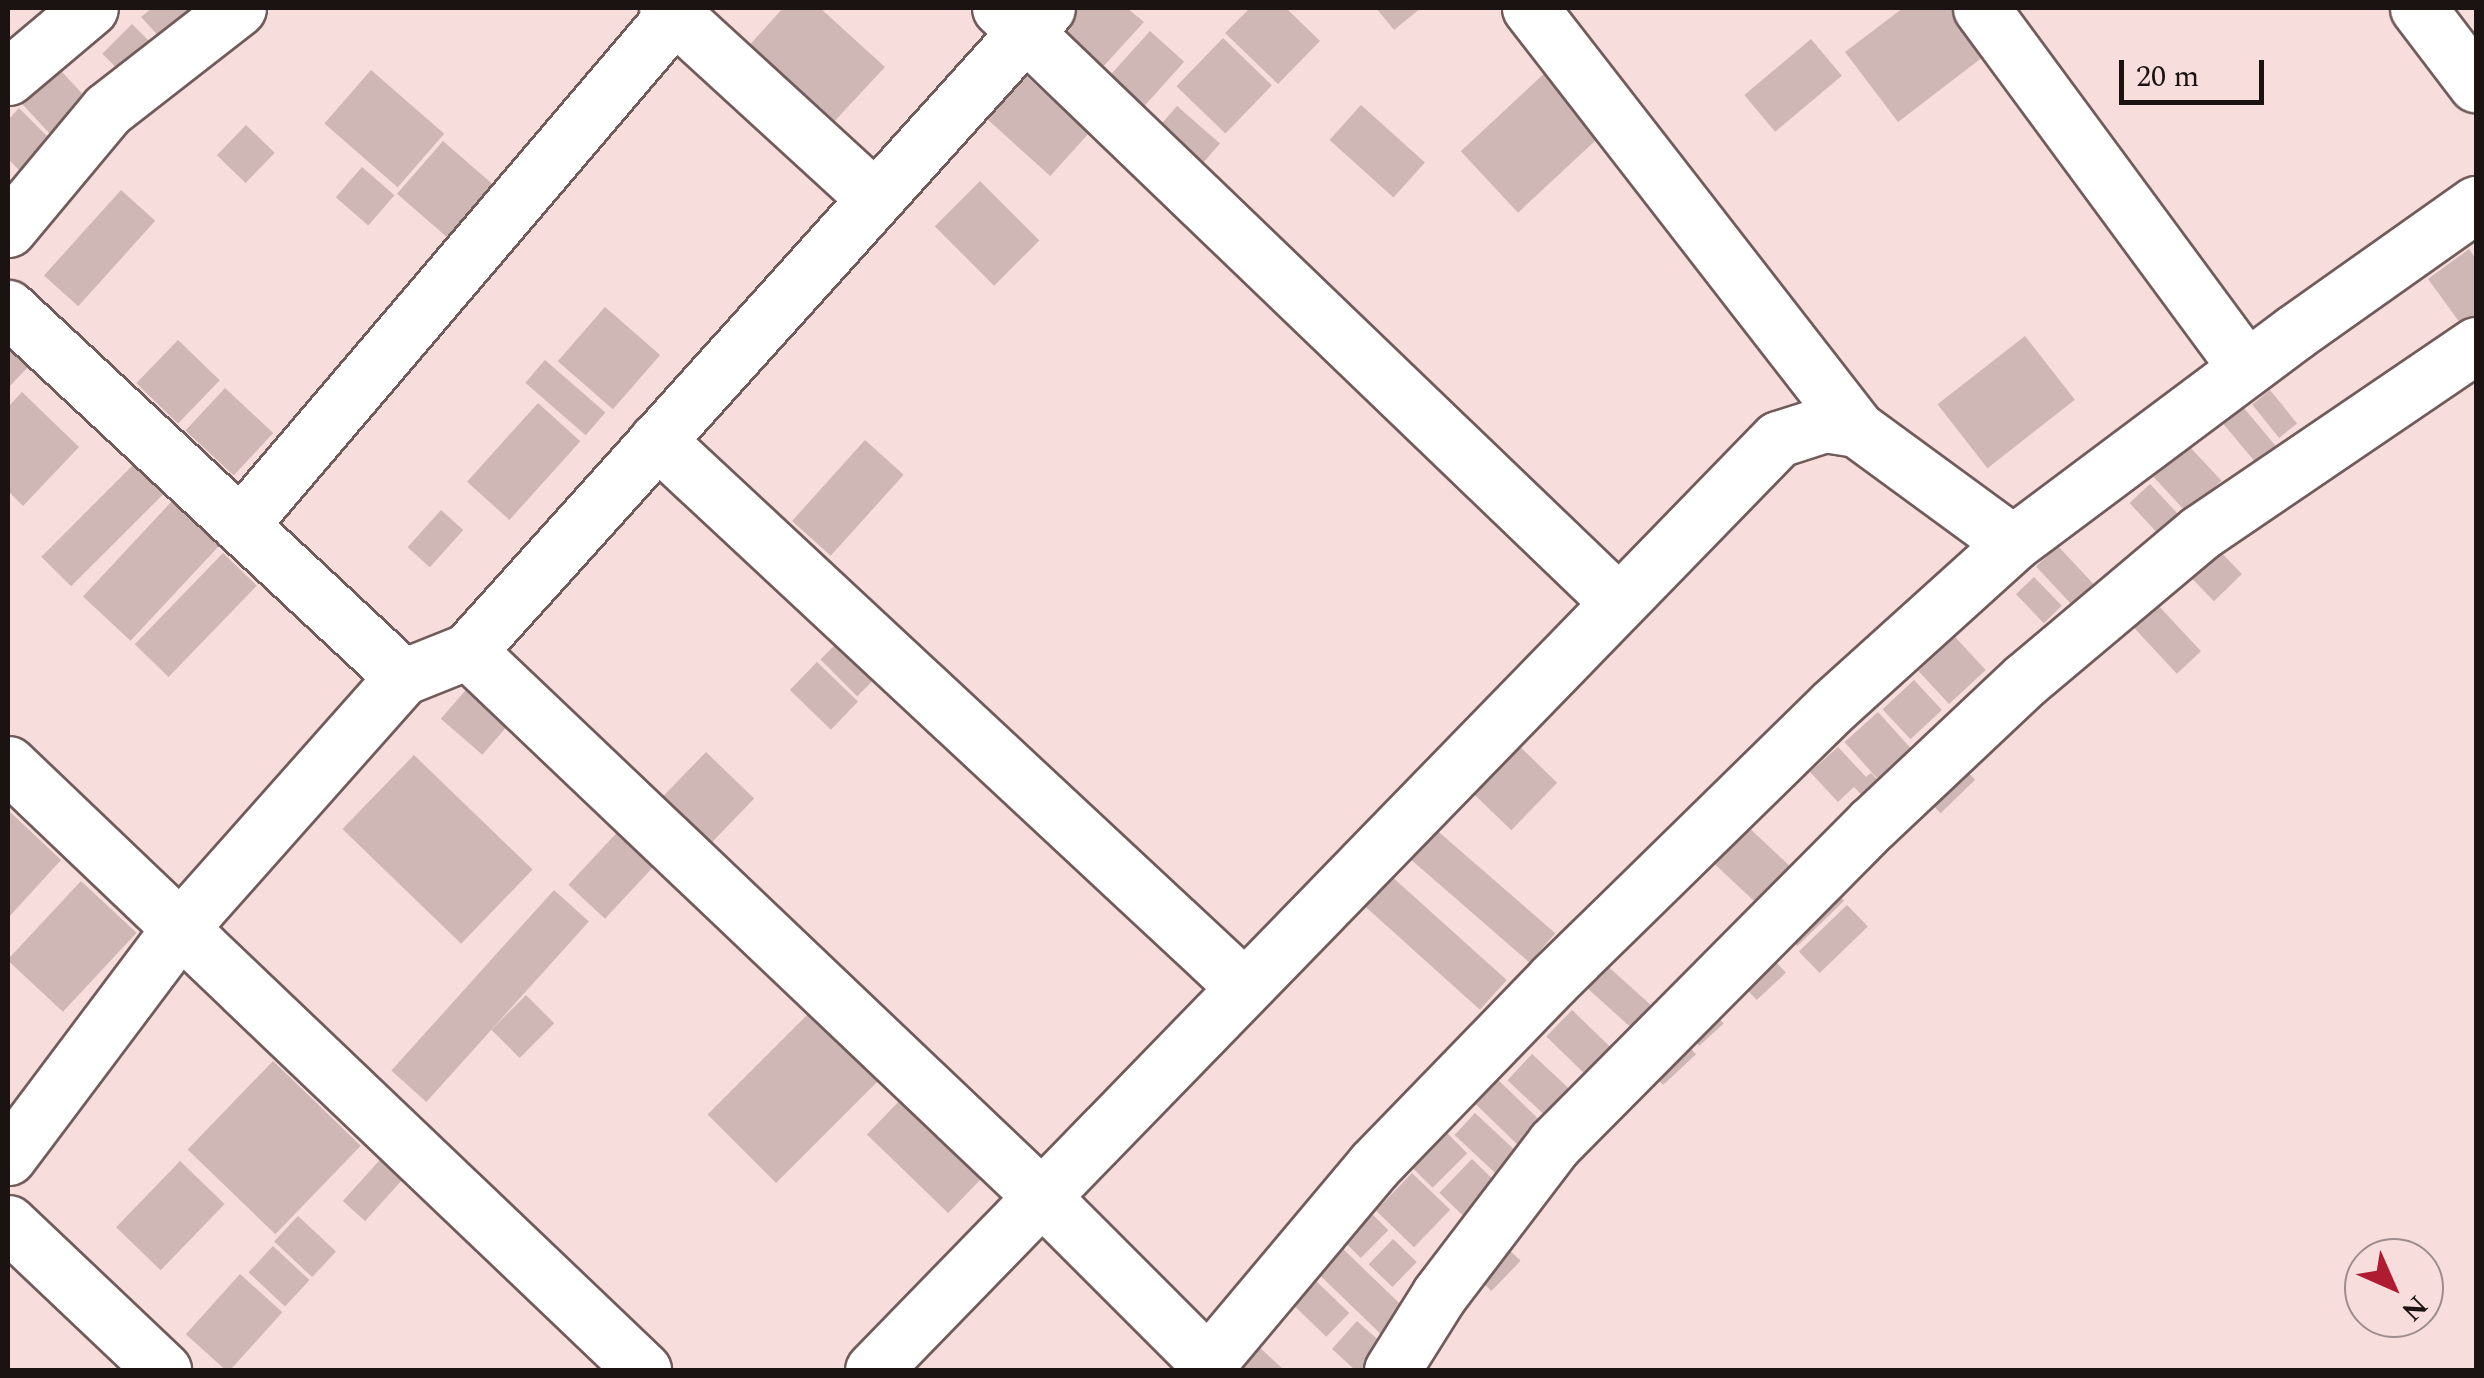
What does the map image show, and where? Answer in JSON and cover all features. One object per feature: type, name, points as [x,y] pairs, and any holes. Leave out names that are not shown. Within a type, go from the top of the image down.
[{"type":"street","points":[[8,77],[90,8]]},
{"type":"street","points":[[8,230],[107,110],[238,8]]},
{"type":"street","points":[[1530,8],[1857,430],[2014,542]]},
{"type":"street","points":[[1982,8],[2246,368]]},
{"type":"street","points":[[2418,8],[2476,84]]},
{"type":"street","points":[[240,525],[671,11],[874,198]]},
{"type":"street","points":[[8,1157],[180,928],[403,677],[468,651],[874,198],[1024,15],[1618,602]]},
{"type":"street","points":[[468,651],[1041,1196],[1205,1367],[1374,1165],[1540,994],[1834,705],[2014,542],[2246,368],[2476,204]]},
{"type":"street","points":[[8,308],[403,677]]},
{"type":"street","points":[[1392,1370],[1438,1294],[1554,1144],[1900,798],[2025,680],[2201,532],[2476,345]]},
{"type":"street","points":[[873,1370],[1778,439],[1825,424],[1857,430]]},
{"type":"street","points":[[657,440],[1243,986]]},
{"type":"street","points":[[8,764],[643,1370]]},
{"type":"street","points":[[8,1223],[164,1370]]},
{"type":"building","points":[[152,8],[204,8],[164,42],[141,17]]},
{"type":"building","points":[[783,8],[820,8],[885,67],[830,126],[746,49]]},
{"type":"building","points":[[1080,8],[1127,8],[1144,22],[1101,69],[1059,31]]},
{"type":"building","points":[[1250,8],[1286,8],[1320,41],[1278,84],[1225,33]]},
{"type":"building","points":[[1376,8],[1421,8],[1394,30]]},
{"type":"building","points":[[1903,8],[1966,8],[1996,47],[1898,122],[1845,52]]},
{"type":"building","points":[[132,24],[157,49],[127,78],[102,54]]},
{"type":"building","points":[[1150,31],[1184,62],[1135,117],[1100,86]]},
{"type":"building","points":[[1223,38],[1272,85],[1225,133],[1176,86]]},
{"type":"building","points":[[1811,39],[1842,76],[1775,132],[1744,95]]},
{"type":"building","points":[[48,57],[93,105],[56,140],[11,92]]},
{"type":"building","points":[[1017,68],[1089,133],[1050,176],[978,111]]},
{"type":"building","points":[[1550,68],[1607,129],[1518,213],[1461,151]]},
{"type":"building","points":[[371,70],[444,134],[398,187],[324,124]]},
{"type":"building","points":[[1361,105],[1425,163],[1393,197],[1330,140]]},
{"type":"building","points":[[1177,106],[1220,143],[1192,175],[1149,138]]},
{"type":"building","points":[[19,108],[55,144],[24,175],[8,159],[8,120]]},
{"type":"building","points":[[246,125],[275,153],[246,183],[217,155]]},
{"type":"building","points":[[443,141],[494,185],[448,238],[397,194]]},
{"type":"building","points":[[362,167],[394,195],[368,225],[336,197]]},
{"type":"building","points":[[980,181],[1039,240],[994,286],[935,226]]},
{"type":"building","points":[[121,190],[155,221],[78,306],[44,275]]},
{"type":"building","points":[[2469,249],[2476,259],[2476,324],[2466,331],[2428,279]]},
{"type":"building","points":[[605,307],[660,355],[613,409],[558,361]]},
{"type":"building","points":[[2025,336],[2075,400],[1987,468],[1938,404]]},
{"type":"building","points":[[178,340],[220,380],[178,423],[136,383]]},
{"type":"building","points":[[8,347],[28,367],[8,388]]},
{"type":"building","points":[[545,360],[605,412],[586,435],[525,383]]},
{"type":"building","points":[[225,388],[273,433],[234,475],[185,430]]},
{"type":"building","points":[[2270,390],[2297,423],[2279,438],[2252,404]]},
{"type":"building","points":[[22,392],[79,447],[23,506],[8,491],[8,407]]},
{"type":"building","points":[[2238,401],[2278,448],[2258,465],[2218,418]]},
{"type":"building","points":[[538,403],[580,441],[509,520],[467,482]]},
{"type":"building","points":[[865,440],[904,475],[831,556],[792,521]]},
{"type":"building","points":[[2188,445],[2221,481],[2187,513],[2154,477]]},
{"type":"building","points":[[134,464],[164,494],[71,586],[41,557]]},
{"type":"building","points":[[2150,484],[2181,517],[2160,536],[2130,503]]},
{"type":"building","points":[[173,500],[221,544],[131,641],[83,597]]},
{"type":"building","points":[[441,510],[463,530],[430,567],[408,547]]},
{"type":"building","points":[[2210,541],[2242,574],[2214,601],[2182,568]]},
{"type":"building","points":[[2058,546],[2093,584],[2072,604],[2036,566]]},
{"type":"building","points":[[223,553],[257,586],[169,677],[135,644]]},
{"type":"building","points":[[2034,577],[2062,606],[2044,623],[2016,594]]},
{"type":"building","points":[[2156,603],[2201,651],[2177,674],[2132,626]]},
{"type":"building","points":[[848,632],[885,669],[857,696],[820,660]]},
{"type":"building","points":[[1955,637],[1986,670],[1949,704],[1918,671]]},
{"type":"building","points":[[817,662],[858,702],[831,730],[790,690]]},
{"type":"building","points":[[1914,680],[1942,710],[1911,739],[1883,709]]},
{"type":"building","points":[[471,684],[513,720],[482,755],[441,719]]},
{"type":"building","points":[[1878,712],[1919,757],[1885,787],[1845,742]]},
{"type":"building","points":[[1514,741],[1557,783],[1511,830],[1468,788]]},
{"type":"building","points":[[1838,747],[1866,777],[1871,773],[1890,793],[1874,808],[1854,787],[1838,802],[1810,772]]},
{"type":"building","points":[[706,752],[754,799],[710,845],[662,798]]},
{"type":"building","points":[[414,755],[533,870],[461,944],[342,829]]},
{"type":"building","points":[[1955,759],[1975,780],[1941,813],[1920,792]]},
{"type":"building","points":[[8,810],[61,860],[8,918]]},
{"type":"building","points":[[625,824],[662,858],[605,919],[568,885]]},
{"type":"building","points":[[1747,826],[1791,867],[1757,903],[1713,863]]},
{"type":"building","points":[[1433,827],[1555,933],[1530,963],[1407,856]]},
{"type":"building","points":[[1390,875],[1507,980],[1480,1010],[1363,905]]},
{"type":"building","points":[[1824,880],[1844,901],[1797,946],[1777,925]]},
{"type":"building","points":[[81,881],[137,933],[63,1012],[8,959]]},
{"type":"building","points":[[554,890],[589,921],[426,1102],[391,1071]]},
{"type":"building","points":[[1847,905],[1868,927],[1820,973],[1799,952]]},
{"type":"building","points":[[1760,945],[1786,973],[1757,1000],[1731,972]]},
{"type":"building","points":[[1603,962],[1651,1005],[1630,1027],[1583,984]]},
{"type":"building","points":[[526,995],[554,1023],[520,1058],[491,1030]]},
{"type":"building","points":[[1707,1005],[1724,1024],[1699,1046],[1682,1027]]},
{"type":"building","points":[[1572,1010],[1617,1053],[1591,1080],[1546,1037]]},
{"type":"building","points":[[810,1012],[879,1081],[776,1183],[707,1115]]},
{"type":"building","points":[[1679,1036],[1696,1054],[1663,1085],[1646,1067]]},
{"type":"building","points":[[1532,1054],[1581,1100],[1556,1126],[1507,1080]]},
{"type":"building","points":[[273,1061],[361,1146],[275,1234],[188,1149]]},
{"type":"building","points":[[1492,1074],[1548,1128],[1525,1152],[1469,1098]]},
{"type":"building","points":[[903,1097],[984,1175],[948,1213],[867,1134]]},
{"type":"building","points":[[1475,1113],[1521,1156],[1501,1178],[1455,1135]]},
{"type":"building","points":[[1446,1132],[1467,1153],[1433,1188],[1411,1167]]},
{"type":"building","points":[[387,1152],[409,1172],[365,1221],[343,1201]]},
{"type":"building","points":[[1472,1159],[1499,1185],[1466,1219],[1439,1193]]},
{"type":"building","points":[[180,1161],[225,1204],[161,1270],[116,1227]]},
{"type":"building","points":[[1412,1173],[1450,1210],[1414,1247],[1376,1210]]},
{"type":"building","points":[[1365,1207],[1388,1230],[1361,1258],[1337,1235]]},
{"type":"building","points":[[298,1216],[336,1251],[312,1277],[274,1242]]},
{"type":"building","points":[[1393,1239],[1417,1262],[1392,1287],[1369,1264]]},
{"type":"building","points":[[1499,1240],[1521,1261],[1491,1291],[1470,1270]]},
{"type":"building","points":[[1339,1245],[1406,1310],[1382,1335],[1315,1270]]},
{"type":"building","points":[[273,1246],[310,1280],[285,1306],[248,1272]]},
{"type":"building","points":[[240,1274],[282,1312],[230,1370],[186,1334]]},
{"type":"building","points":[[1314,1279],[1349,1313],[1326,1337],[1291,1303]]},
{"type":"building","points":[[1357,1321],[1385,1346],[1362,1370],[1355,1370],[1332,1349]]},
{"type":"building","points":[[1258,1346],[1284,1370],[1236,1370]]}]
